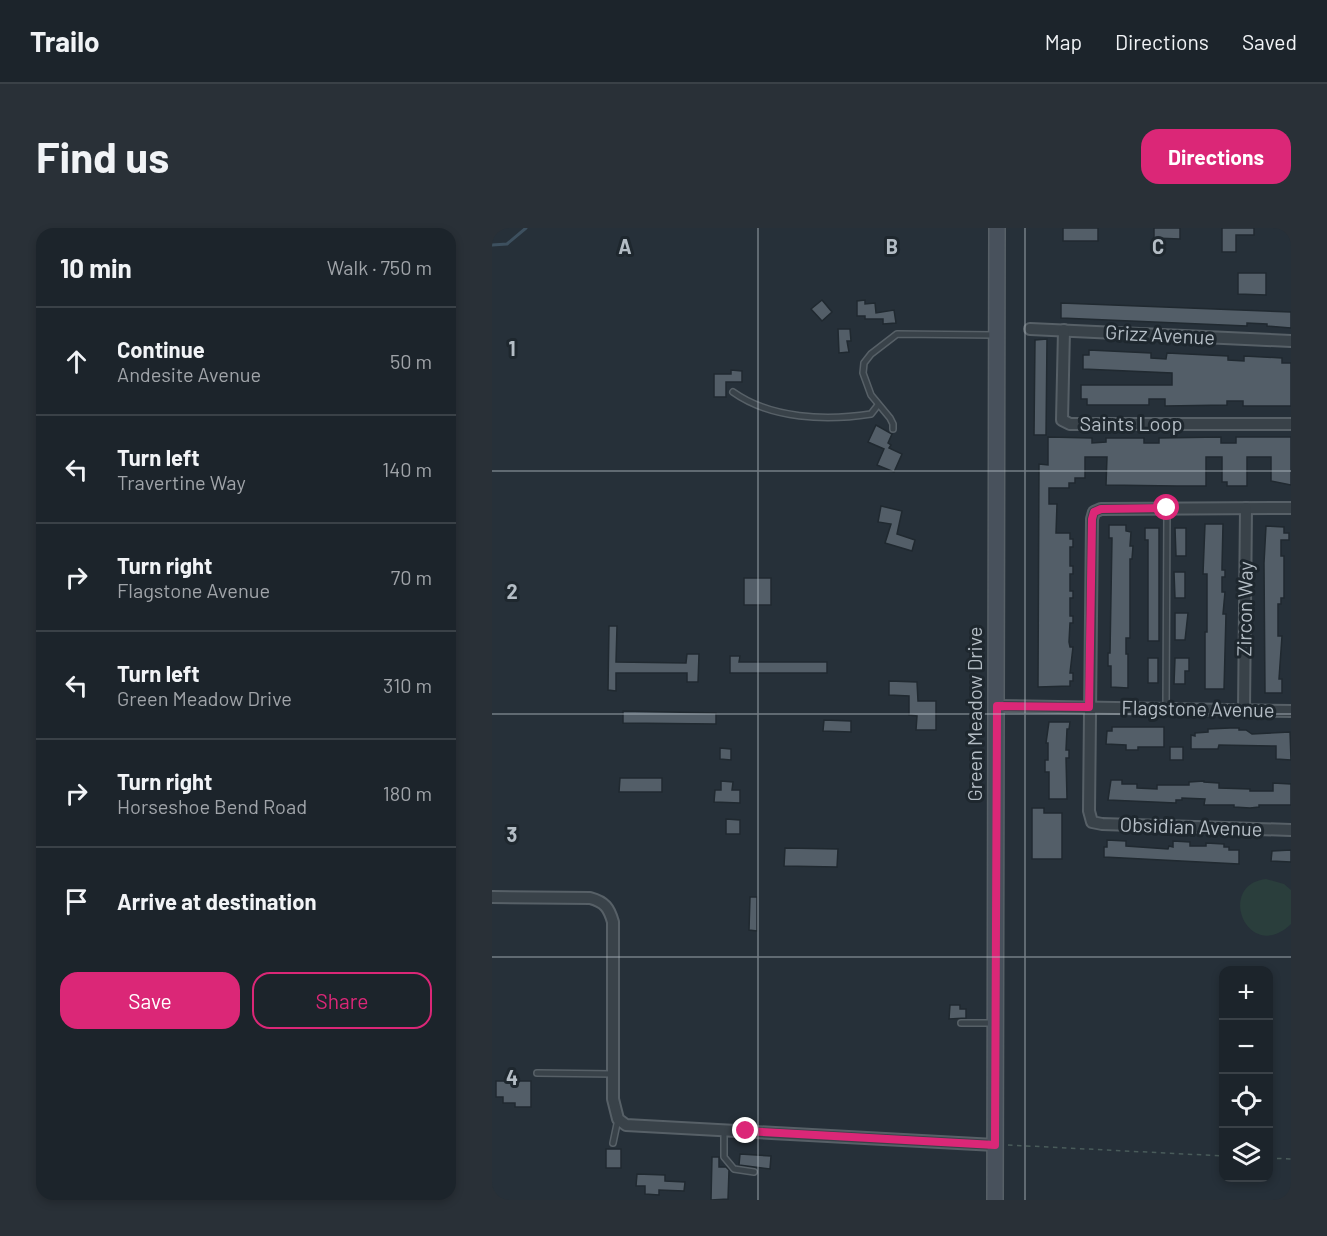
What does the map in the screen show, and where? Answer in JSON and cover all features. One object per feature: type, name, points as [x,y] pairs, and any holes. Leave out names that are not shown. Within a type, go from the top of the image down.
[{"type":"main road","name":"Green Meadow Drive","points":[[995,1200],[998,228]]},
{"type":"street","name":"Grizz Avenue","points":[[1030,329],[1291,341]]},
{"type":"street","name":"Saints Loop","points":[[1064,330],[1062,420],[1070,424],[1291,424]]},
{"type":"street","name":"Zircon Way","points":[[1244,710],[1246,508]]},
{"type":"street","points":[[1089,707],[1092,519],[1094,512],[1101,509],[1291,508]]},
{"type":"street","name":"Flagstone Avenue","points":[[997,706],[1291,711]]},
{"type":"street","name":"Obsidian Avenue","points":[[1089,707],[1089,811],[1092,822],[1291,830]]},
{"type":"street","points":[[492,897],[590,898],[600,901],[609,908],[613,922],[613,1099],[618,1119],[626,1125],[995,1145]]},
{"type":"lane","points":[[893,429],[890,418],[872,395],[863,373],[864,363],[871,354],[897,334],[997,335]]},
{"type":"lane","points":[[733,392],[758,407],[808,417],[853,417],[871,414],[878,405]]},
{"type":"lane","points":[[1166,709],[1167,508]]},
{"type":"lane","points":[[961,1023],[995,1023]]},
{"type":"lane","points":[[537,1073],[613,1074]]},
{"type":"lane","points":[[613,1143],[618,1119]]},
{"type":"lane","points":[[724,1130],[724,1157],[734,1168],[754,1172]]},
{"type":"path","points":[[995,1145],[1219,1156]]},
{"type":"path","points":[[1273,1158],[1291,1159]]},
{"type":"green space","points":[[1266,879],[1284,884],[1291,890],[1291,924],[1275,934],[1262,935],[1251,929],[1243,919],[1240,907],[1242,894],[1251,884]]},
{"type":"building","points":[[1063,228],[1098,228],[1098,241],[1063,241]]},
{"type":"building","points":[[1154,228],[1180,228],[1180,239],[1154,238]]},
{"type":"building","points":[[1222,228],[1254,228],[1254,235],[1236,235],[1236,252],[1222,252]]},
{"type":"building","points":[[1238,273],[1266,273],[1266,295],[1238,294]]},
{"type":"building","points":[[822,300],[832,312],[822,321],[811,309]]},
{"type":"building","points":[[865,300],[865,304],[875,303],[876,313],[894,310],[896,323],[883,324],[883,319],[865,319],[865,316],[857,316],[857,301]]},
{"type":"building","points":[[1061,303],[1291,312],[1291,328],[1247,323],[1247,326],[1061,318]]},
{"type":"building","points":[[838,329],[850,329],[851,341],[847,341],[849,352],[839,353]]},
{"type":"building","points":[[1047,339],[1046,435],[1034,435],[1035,340]]},
{"type":"building","points":[[1089,350],[1151,353],[1151,358],[1166,359],[1167,353],[1228,356],[1228,360],[1244,361],[1244,356],[1282,358],[1282,363],[1291,363],[1291,406],[1243,406],[1243,401],[1227,401],[1227,405],[1165,406],[1165,399],[1149,399],[1149,405],[1087,405],[1087,399],[1081,399],[1081,385],[1172,385],[1172,373],[1083,369],[1083,355],[1089,355]]},
{"type":"building","points":[[731,370],[742,371],[742,382],[726,382],[726,397],[714,397],[714,374],[731,374]]},
{"type":"building","points":[[876,425],[892,434],[888,443],[891,445],[889,448],[902,454],[894,472],[877,465],[884,449],[868,442]]},
{"type":"building","points":[[1048,437],[1092,438],[1092,443],[1106,442],[1106,438],[1144,438],[1144,443],[1159,443],[1159,438],[1221,437],[1221,443],[1236,443],[1236,437],[1291,437],[1291,485],[1271,481],[1271,457],[1247,457],[1247,486],[1227,486],[1227,482],[1222,482],[1222,457],[1206,457],[1206,486],[1177,486],[1106,485],[1107,457],[1085,457],[1085,478],[1075,478],[1075,483],[1069,483],[1069,488],[1049,488],[1049,504],[1057,504],[1056,533],[1070,533],[1070,539],[1073,539],[1073,547],[1070,547],[1070,566],[1073,566],[1073,574],[1070,574],[1070,591],[1073,591],[1073,598],[1070,598],[1070,616],[1073,616],[1073,623],[1070,623],[1069,642],[1070,647],[1073,647],[1070,673],[1073,673],[1073,681],[1070,681],[1070,686],[1038,687],[1039,464],[1048,465]]},
{"type":"building","points":[[881,506],[902,511],[897,534],[915,540],[912,551],[885,543],[891,524],[878,522]]},
{"type":"building","points":[[1205,524],[1223,524],[1222,570],[1225,570],[1225,577],[1222,577],[1222,592],[1225,592],[1223,614],[1226,614],[1224,689],[1205,689],[1207,574],[1203,574]]},
{"type":"building","points":[[1109,525],[1126,525],[1126,531],[1131,532],[1130,546],[1133,546],[1132,559],[1130,559],[1130,638],[1126,638],[1128,688],[1111,687],[1111,666],[1108,666],[1112,538],[1109,538]]},
{"type":"building","points":[[1266,526],[1284,527],[1284,533],[1289,533],[1289,540],[1281,540],[1281,556],[1284,556],[1284,598],[1281,598],[1281,604],[1278,604],[1278,636],[1282,636],[1279,679],[1282,679],[1282,693],[1265,693]]},
{"type":"building","points":[[1145,528],[1159,528],[1159,641],[1148,641],[1148,540],[1145,540]]},
{"type":"building","points":[[1175,528],[1186,528],[1186,556],[1176,556]]},
{"type":"building","points":[[1174,572],[1185,572],[1185,598],[1175,598]]},
{"type":"building","points":[[744,578],[771,578],[771,605],[744,605]]},
{"type":"building","points":[[1175,613],[1188,613],[1185,640],[1175,640]]},
{"type":"building","points":[[609,626],[617,626],[616,662],[686,663],[687,654],[699,654],[698,682],[687,682],[687,673],[616,673],[616,691],[608,690]]},
{"type":"building","points":[[730,656],[740,656],[739,662],[827,662],[827,673],[730,673]]},
{"type":"building","points":[[1148,658],[1158,658],[1158,683],[1148,683]]},
{"type":"building","points":[[1175,658],[1189,658],[1189,671],[1185,671],[1185,684],[1174,684]]},
{"type":"building","points":[[889,681],[917,682],[918,701],[936,701],[936,730],[916,730],[917,716],[909,715],[909,696],[889,695]]},
{"type":"building","points":[[623,711],[716,713],[716,724],[623,723]]},
{"type":"building","points":[[824,720],[851,721],[851,732],[823,731]]},
{"type":"building","points":[[1049,722],[1070,722],[1069,729],[1067,729],[1066,750],[1069,750],[1069,758],[1066,758],[1067,799],[1049,799],[1049,772],[1045,772],[1045,760],[1048,760],[1048,743],[1046,743]]},
{"type":"building","points":[[1112,727],[1164,727],[1164,747],[1138,747],[1138,750],[1126,750],[1126,745],[1106,744],[1107,731],[1112,731]]},
{"type":"building","points":[[1239,728],[1239,730],[1246,730],[1252,734],[1290,732],[1291,760],[1276,759],[1276,746],[1219,745],[1218,749],[1191,749],[1191,735],[1195,736],[1195,733],[1208,732],[1208,729]]},
{"type":"building","points":[[1170,747],[1183,747],[1183,760],[1170,760]]},
{"type":"building","points":[[720,748],[731,749],[731,760],[720,759]]},
{"type":"building","points":[[620,778],[662,778],[662,792],[619,792]]},
{"type":"building","points":[[1111,780],[1122,780],[1122,784],[1137,784],[1137,788],[1157,789],[1157,785],[1189,785],[1189,782],[1204,781],[1219,783],[1219,788],[1273,791],[1273,783],[1291,784],[1291,805],[1259,805],[1259,807],[1250,808],[1234,807],[1234,805],[1204,805],[1205,799],[1182,798],[1182,800],[1176,800],[1176,803],[1108,800]]},
{"type":"building","points":[[721,781],[733,782],[732,790],[740,790],[740,803],[714,802],[715,790],[721,790]]},
{"type":"building","points":[[1032,808],[1044,808],[1044,813],[1062,813],[1062,859],[1032,859]]},
{"type":"building","points":[[726,819],[740,820],[740,834],[726,834]]},
{"type":"building","points":[[1107,840],[1126,841],[1126,846],[1168,849],[1169,846],[1173,847],[1173,841],[1190,842],[1190,846],[1206,846],[1206,843],[1224,844],[1224,847],[1229,847],[1229,850],[1239,850],[1239,864],[1104,857]]},
{"type":"building","points":[[785,848],[838,849],[837,867],[784,866]]},
{"type":"building","points":[[1291,850],[1291,862],[1271,861],[1272,851]]},
{"type":"building","points":[[750,897],[757,897],[757,931],[749,930]]},
{"type":"building","points":[[950,1005],[960,1005],[960,1009],[966,1009],[966,1018],[949,1019]]},
{"type":"building","points":[[496,1081],[531,1081],[531,1107],[515,1107],[515,1103],[503,1103],[503,1097],[496,1097]]},
{"type":"building","points":[[606,1149],[621,1149],[621,1168],[606,1168]]},
{"type":"building","points":[[740,1154],[771,1156],[770,1169],[739,1165]]},
{"type":"building","points":[[712,1157],[719,1157],[719,1167],[726,1167],[729,1170],[728,1199],[711,1200]]},
{"type":"building","points":[[637,1174],[665,1175],[665,1181],[685,1182],[684,1191],[659,1190],[659,1195],[645,1194],[645,1186],[636,1186]]},
{"type":"waterway","points":[[492,245],[507,244],[526,228]]},
{"type":"route","points":[[746,1131],[995,1145],[997,706],[1089,707],[1092,519],[1094,512],[1101,509],[1167,508]]}]
